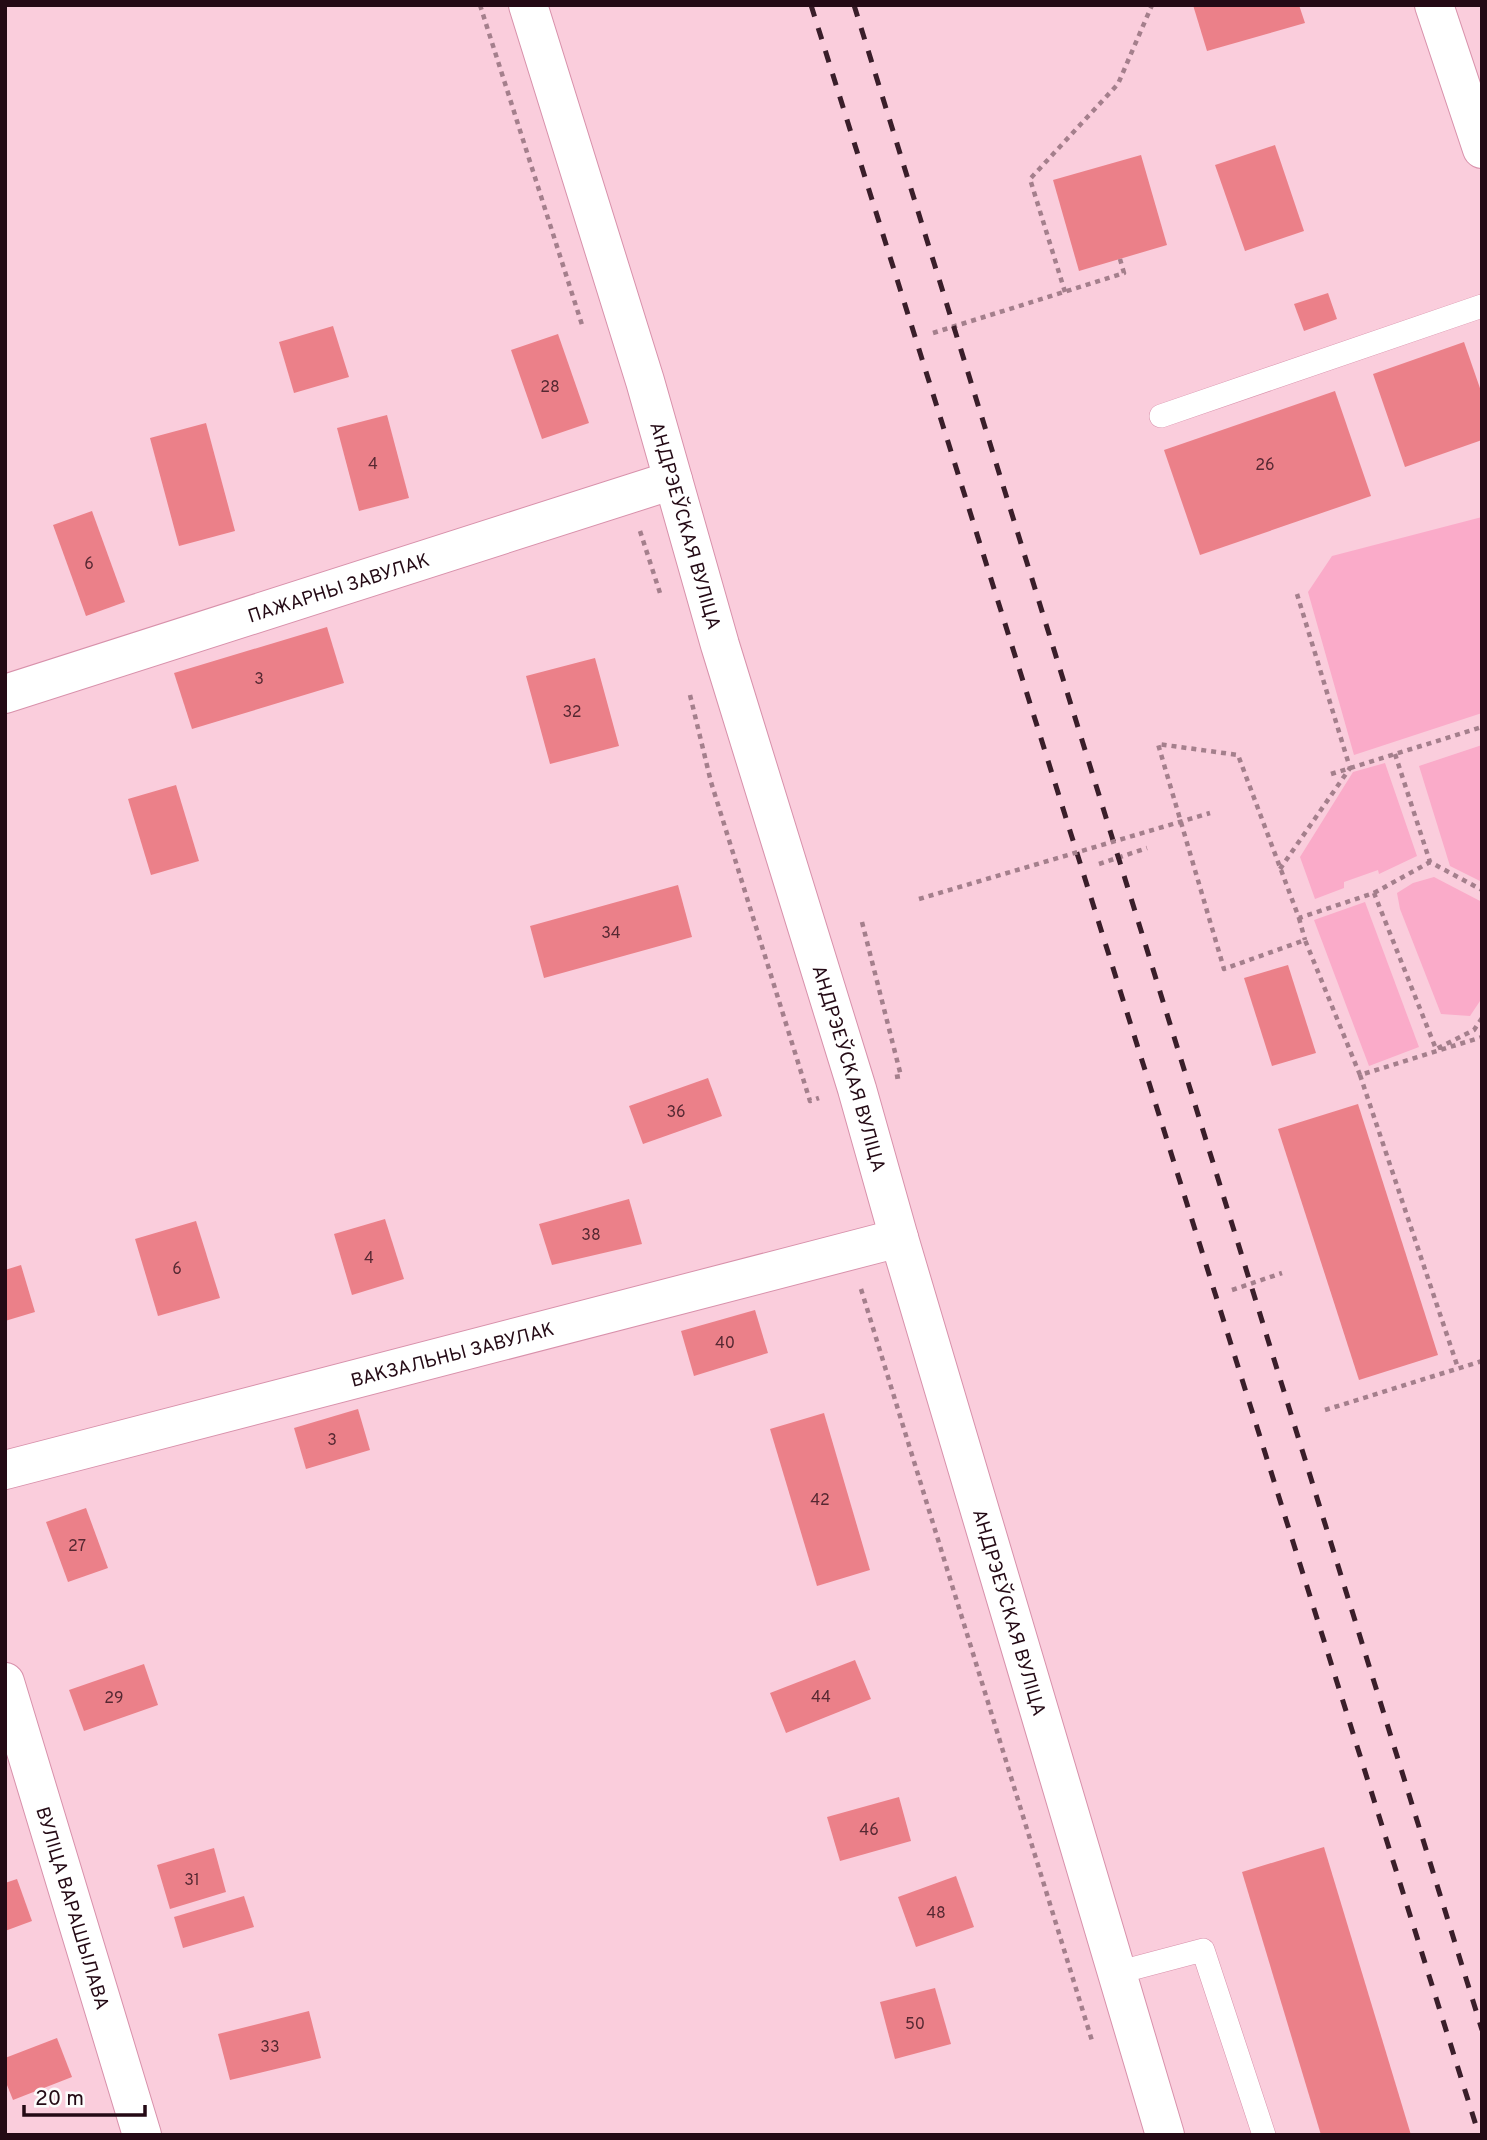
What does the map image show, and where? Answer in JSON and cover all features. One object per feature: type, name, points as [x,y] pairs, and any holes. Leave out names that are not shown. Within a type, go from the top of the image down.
[{"type":"main road","name":"АНДРЭЕЎСКАЯ ВУЛІЦА","points":[[528,5],[645,381],[720,645],[857,1089],[1115,1973],[1165,2135]]},
{"type":"main road","points":[[1434,5],[1482,149]]},
{"type":"main road","name":"ПАЖАРНЫ ЗАВУЛАК","points":[[5,694],[673,480]]},
{"type":"main road","name":"ВАКЗАЛЬНЫ ЗАВУЛАК","points":[[5,1470],[899,1238]]},
{"type":"main road","name":"ВУЛІЦА ВАРАШЫЛАВА","points":[[5,1682],[142,2135]]},
{"type":"lane","points":[[1161,416],[1482,306]]},
{"type":"lane","points":[[1115,1973],[1203,1950],[1264,2135]]},
{"type":"path","points":[[1065,292],[1030,179],[1118,84],[1152,5]]},
{"type":"path","points":[[933,333],[1124,273],[1119,259]]},
{"type":"path","points":[[1297,594],[1350,768]]},
{"type":"path","points":[[1331,774],[1482,727]]},
{"type":"path","points":[[1305,940],[1224,969],[1158,744],[1238,755],[1305,940],[1360,1075],[1458,1368]]},
{"type":"path","points":[[1395,754],[1430,862],[1482,890]]},
{"type":"path","points":[[1280,869],[1350,768]]},
{"type":"path","points":[[919,899],[1210,813]]},
{"type":"path","points":[[1099,864],[1147,848]]},
{"type":"path","points":[[1299,918],[1374,893],[1430,862]]},
{"type":"path","points":[[1374,893],[1436,1049]]},
{"type":"path","points":[[1436,1049],[1474,1030],[1482,1018]]},
{"type":"path","points":[[1360,1075],[1436,1049],[1482,1037]]},
{"type":"path","points":[[850,1251],[1096,2056]]},
{"type":"path","points":[[1232,1290],[1282,1273]]},
{"type":"path","points":[[1325,1410],[1482,1361]]},
{"type":"shaded area","points":[[1482,517],[1482,713],[1354,755],[1308,592],[1332,556]]},
{"type":"shaded area","points":[[1482,745],[1482,882],[1450,866],[1419,766]]},
{"type":"shaded area","points":[[1385,763],[1417,856],[1379,874],[1378,870],[1344,882],[1344,888],[1315,899],[1300,857],[1353,772]]},
{"type":"shaded area","points":[[1434,877],[1482,902],[1482,998],[1470,1016],[1441,1014],[1400,909],[1397,893],[1413,883]]},
{"type":"shaded area","points":[[1365,902],[1419,1047],[1369,1066],[1314,920]]},
{"type":"building","points":[[1193,5],[1299,5],[1305,23],[1207,51]]},
{"type":"building","points":[[1275,145],[1304,231],[1245,251],[1215,165]]},
{"type":"building","points":[[1141,155],[1167,245],[1079,271],[1053,180]]},
{"type":"building","points":[[1328,293],[1337,319],[1304,331],[1294,304]]},
{"type":"building","points":[[333,326],[349,377],[294,393],[279,342]]},
{"type":"building","points":[[558,334],[589,423],[542,439],[511,350]]},
{"type":"building","points":[[1464,342],[1482,394],[1482,440],[1405,467],[1373,374]]},
{"type":"building","points":[[1335,391],[1371,496],[1200,555],[1164,450]]},
{"type":"building","points":[[387,415],[409,498],[359,511],[337,428]]},
{"type":"building","points":[[206,423],[235,531],[179,546],[150,438]]},
{"type":"building","points":[[92,511],[125,602],[86,616],[53,525]]},
{"type":"building","points":[[327,627],[344,683],[192,729],[174,673]]},
{"type":"building","points":[[595,658],[619,746],[550,764],[526,676]]},
{"type":"building","points":[[176,785],[199,861],[151,875],[128,799]]},
{"type":"building","points":[[678,885],[692,937],[544,978],[530,926]]},
{"type":"building","points":[[1288,965],[1316,1053],[1272,1066],[1244,978]]},
{"type":"building","points":[[708,1078],[722,1116],[643,1144],[629,1106]]},
{"type":"building","points":[[1358,1104],[1438,1355],[1359,1380],[1278,1129]]},
{"type":"building","points":[[629,1199],[642,1244],[552,1265],[539,1224]]},
{"type":"building","points":[[385,1219],[404,1279],[352,1295],[334,1234]]},
{"type":"building","points":[[196,1221],[220,1298],[158,1316],[135,1239]]},
{"type":"building","points":[[21,1265],[35,1312],[5,1321],[5,1270]]},
{"type":"building","points":[[755,1310],[768,1353],[694,1376],[681,1331]]},
{"type":"building","points":[[358,1409],[370,1450],[306,1469],[294,1428]]},
{"type":"building","points":[[824,1413],[870,1570],[817,1586],[770,1429]]},
{"type":"building","points":[[86,1508],[108,1568],[68,1582],[46,1522]]},
{"type":"building","points":[[855,1660],[871,1699],[786,1733],[770,1693]]},
{"type":"building","points":[[144,1664],[158,1705],[84,1731],[69,1690]]},
{"type":"building","points":[[899,1797],[911,1841],[840,1861],[827,1817]]},
{"type":"building","points":[[1324,1847],[1411,2135],[1321,2135],[1242,1872]]},
{"type":"building","points":[[214,1848],[226,1892],[170,1909],[157,1865]]},
{"type":"building","points":[[956,1876],[974,1927],[916,1947],[898,1897]]},
{"type":"building","points":[[17,1879],[32,1921],[5,1931],[5,1883]]},
{"type":"building","points":[[244,1896],[254,1927],[183,1948],[174,1917]]},
{"type":"building","points":[[935,1988],[951,2044],[895,2059],[880,2002]]},
{"type":"building","points":[[309,2011],[321,2058],[230,2080],[218,2034]]},
{"type":"building","points":[[57,2038],[72,2077],[13,2100],[5,2080],[5,2058]]},
{"type":"railway","points":[[811,5],[1479,2135]]},
{"type":"railway","points":[[854,5],[1482,2030]]}]
